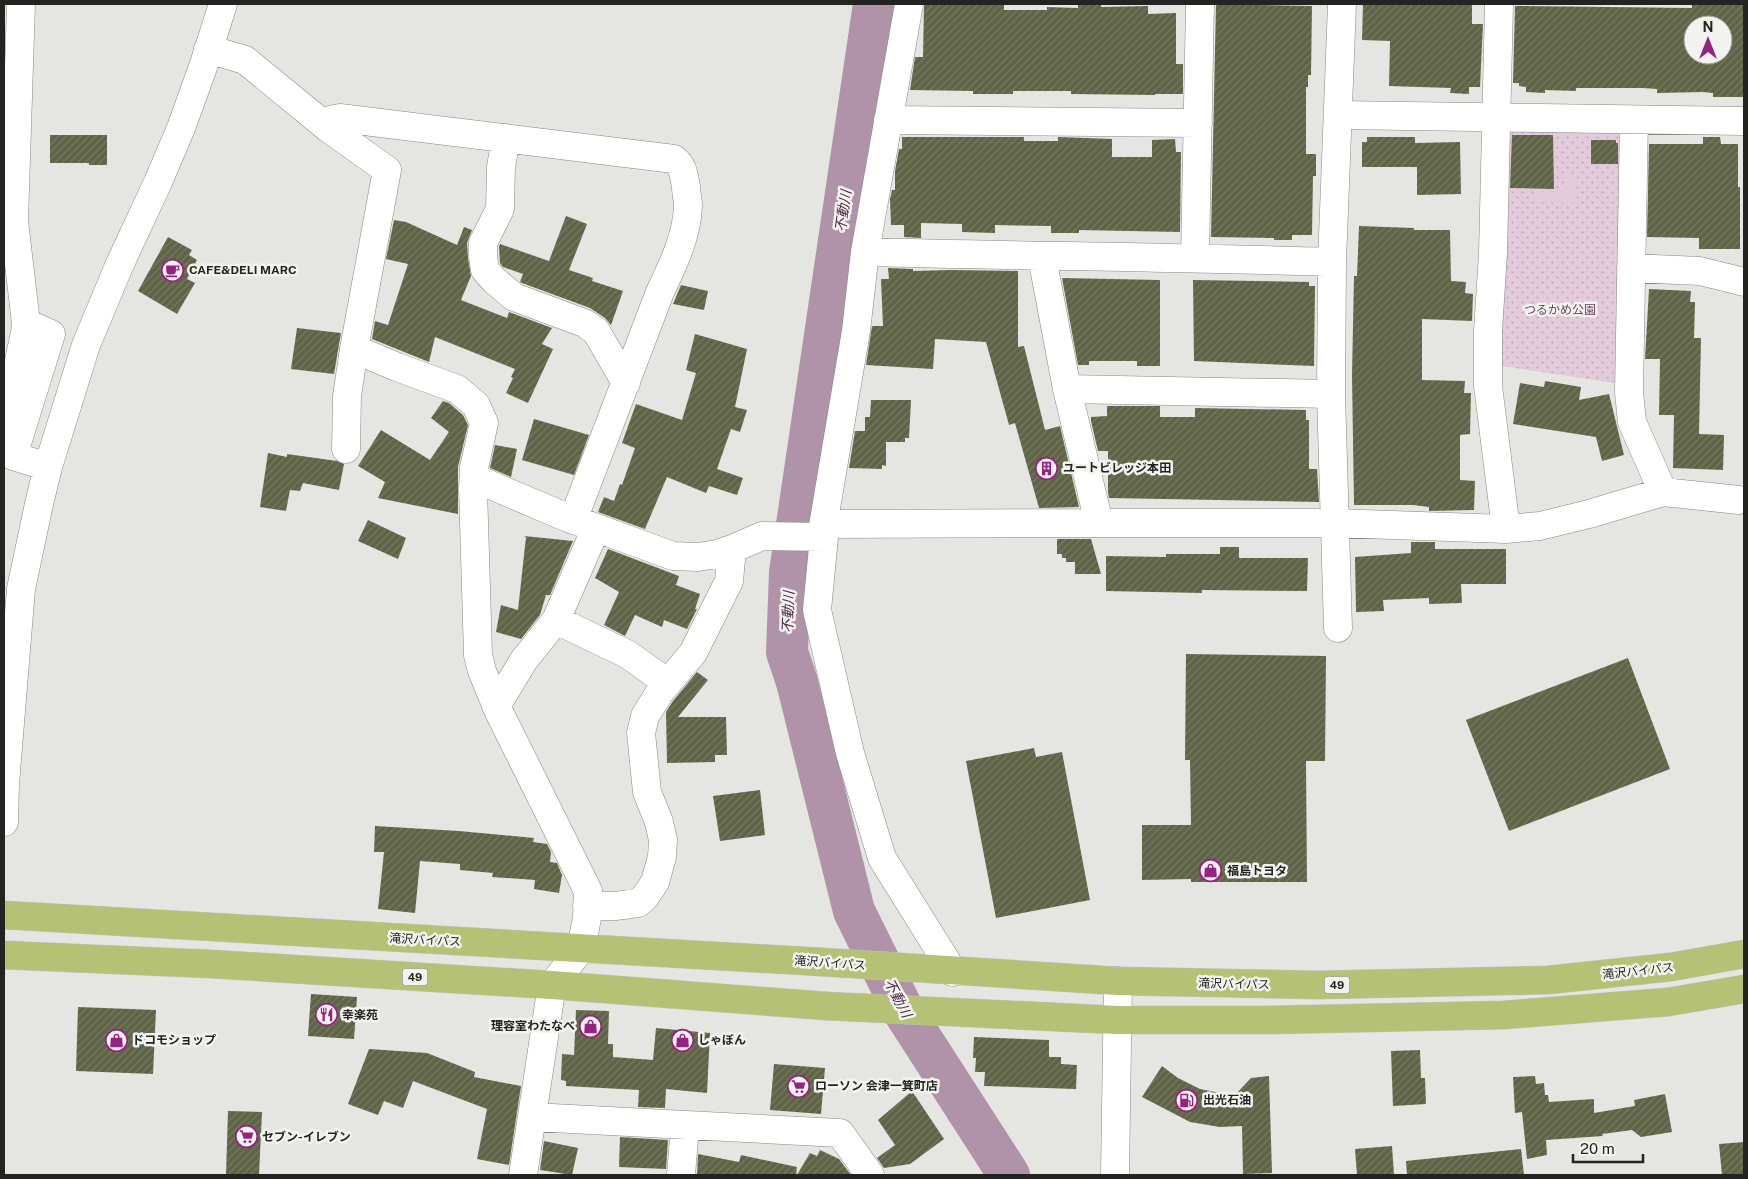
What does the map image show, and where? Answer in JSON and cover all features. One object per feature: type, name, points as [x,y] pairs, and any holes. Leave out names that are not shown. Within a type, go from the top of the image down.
[{"type":"highway","name":"滝沢バイパス","points":[[4,915],[1118,981],[1317,985],[1548,980],[1671,968],[1744,954]]},
{"type":"highway","name":"49","points":[[4,955],[211,964],[552,985],[826,1006],[941,1010],[1117,1020],[1268,1020],[1503,1014],[1668,1002],[1744,989]]},
{"type":"street","points":[[4,822],[5,784],[21,589],[38,504],[86,346],[119,266],[181,128],[223,4]]},
{"type":"street","points":[[909,4],[865,252],[856,331],[818,532],[818,610],[850,753],[882,858],[941,971]]},
{"type":"street","points":[[1195,257],[1200,4]]},
{"type":"street","points":[[1338,628],[1331,394],[1332,262],[1342,4]]},
{"type":"street","points":[[1499,4],[1493,252],[1488,331],[1488,386],[1506,530]]},
{"type":"street","points":[[4,430],[26,322],[14,221],[15,21]]},
{"type":"street","points":[[208,49],[245,60],[321,122],[387,170],[346,396],[346,448]]},
{"type":"street","points":[[1338,115],[1744,122]]},
{"type":"street","points":[[321,122],[340,118],[674,159],[681,164],[688,206],[684,230],[676,258],[660,292],[626,383],[556,620],[524,660],[496,706]]},
{"type":"street","points":[[888,120],[1198,123]]},
{"type":"street","points":[[1634,120],[1629,392],[1632,422],[1663,492]]},
{"type":"street","points":[[506,138],[501,166],[500,209],[483,243],[482,256],[485,270],[514,297],[584,322],[596,332],[626,383]]},
{"type":"street","points":[[865,252],[1042,257],[1195,257],[1332,262]]},
{"type":"street","points":[[1042,257],[1068,389],[1099,523]]},
{"type":"street","points":[[1631,268],[1700,271],[1744,282]]},
{"type":"street","points":[[26,322],[51,334],[13,456],[48,467]]},
{"type":"street","points":[[354,349],[457,389],[476,405],[484,423],[474,478],[475,596],[478,655],[482,671],[496,706],[588,891],[587,918],[581,949],[552,985],[523,1175]]},
{"type":"street","points":[[1068,389],[1331,394]]},
{"type":"street","points":[[474,478],[584,524],[673,556],[698,557],[732,549],[762,536],[818,532],[1099,523],[1336,523],[1506,530],[1540,526],[1663,492],[1739,500]]},
{"type":"street","points":[[587,906],[615,906],[638,902],[645,897],[655,882],[662,857],[664,840],[647,792],[642,732],[646,716],[660,692],[693,653],[730,581],[732,549]]},
{"type":"street","points":[[556,620],[627,654],[668,683]]},
{"type":"street","points":[[1115,1175],[1118,981]]},
{"type":"street","points":[[532,1117],[840,1133],[870,1175]]},
{"type":"street","points":[[681,1175],[685,1126]]},
{"type":"green space","name":"つるかめ公園","points":[[1502,125],[1629,127],[1622,384],[1494,365]]},
{"type":"green space","points":[[1567,174],[1577,174],[1577,184],[1572,184],[1572,189],[1577,189],[1577,203],[1537,202],[1537,192],[1567,192]]},
{"type":"building","points":[[924,4],[1004,4],[1004,10],[1047,10],[1047,7],[1078,8],[1078,5],[1101,5],[1101,7],[1148,6],[1148,14],[1176,13],[1176,64],[1183,64],[1183,94],[1071,94],[1071,91],[1013,91],[1013,94],[973,94],[973,91],[910,90],[915,57],[923,57]]},
{"type":"building","points":[[1216,4],[1312,6],[1311,75],[1308,75],[1308,87],[1306,87],[1306,154],[1316,154],[1316,176],[1313,176],[1312,235],[1292,235],[1292,240],[1211,237]]},
{"type":"building","points":[[1363,4],[1472,4],[1472,24],[1483,24],[1480,87],[1469,87],[1469,94],[1450,93],[1451,88],[1389,86],[1390,41],[1362,40]]},
{"type":"building","points":[[1692,4],[1744,5],[1744,97],[1713,97],[1713,93],[1703,92],[1657,93],[1657,89],[1643,88],[1576,88],[1576,91],[1545,90],[1545,93],[1526,92],[1526,87],[1519,86],[1519,83],[1513,83],[1515,6],[1692,8]]},
{"type":"building","points":[[50,135],[107,135],[107,165],[50,163]]},
{"type":"building","points":[[1512,135],[1553,135],[1554,189],[1510,188]]},
{"type":"building","points":[[902,137],[1024,137],[1024,141],[1058,141],[1058,137],[1112,139],[1112,157],[1152,157],[1152,140],[1175,139],[1176,152],[1181,152],[1180,232],[1079,230],[1079,233],[1051,233],[1051,226],[995,225],[995,233],[962,232],[962,224],[921,223],[921,238],[904,237],[904,225],[891,225],[890,199],[892,190],[895,190],[895,171],[899,149],[902,149]]},
{"type":"building","points":[[1367,137],[1415,137],[1415,143],[1460,142],[1461,194],[1417,195],[1417,167],[1362,167],[1362,142],[1367,142]]},
{"type":"building","points":[[1703,137],[1720,137],[1721,144],[1738,144],[1740,249],[1699,249],[1699,238],[1647,237],[1649,144],[1703,144]]},
{"type":"building","points":[[1591,140],[1616,140],[1616,143],[1618,143],[1618,164],[1591,164]]},
{"type":"building","points":[[566,216],[587,224],[569,270],[593,278],[592,281],[623,291],[611,325],[605,318],[590,308],[520,282],[523,274],[503,267],[500,263],[500,244],[549,261]]},
{"type":"building","points":[[394,220],[406,222],[457,245],[464,227],[472,230],[467,243],[471,276],[461,300],[507,318],[509,312],[552,328],[542,344],[553,349],[528,403],[506,393],[515,369],[435,337],[429,362],[372,339],[375,321],[388,325],[408,264],[386,259]]},
{"type":"building","points":[[1359,226],[1414,228],[1414,230],[1450,230],[1451,281],[1466,282],[1465,293],[1473,294],[1472,321],[1422,319],[1422,380],[1465,381],[1464,393],[1471,393],[1470,434],[1460,435],[1460,480],[1475,481],[1474,510],[1429,511],[1429,507],[1413,505],[1354,505],[1352,375],[1354,276],[1357,276]]},
{"type":"building","points":[[168,237],[192,250],[189,255],[197,260],[187,279],[195,283],[177,314],[138,291]]},
{"type":"building","points":[[888,268],[913,269],[913,271],[1018,271],[1018,347],[1024,346],[1045,430],[1060,426],[1079,507],[1039,508],[1015,423],[1009,425],[986,342],[935,339],[933,369],[866,365],[872,326],[883,326],[881,279],[889,279]]},
{"type":"building","points":[[1062,278],[1160,280],[1160,366],[1137,366],[1137,361],[1089,361],[1089,365],[1078,365]]},
{"type":"building","points":[[1193,280],[1309,282],[1309,286],[1315,286],[1314,366],[1194,361]]},
{"type":"building","points":[[681,285],[708,291],[704,310],[673,304]]},
{"type":"building","points":[[1649,289],[1691,291],[1690,302],[1695,302],[1694,338],[1701,338],[1699,434],[1724,435],[1723,470],[1673,468],[1674,415],[1659,415],[1660,359],[1645,359]]},
{"type":"building","points":[[297,328],[341,333],[334,374],[291,369]]},
{"type":"building","points":[[695,334],[747,349],[735,407],[747,410],[740,432],[731,429],[717,469],[743,478],[737,495],[709,486],[706,493],[667,477],[645,529],[598,512],[604,497],[614,501],[620,484],[622,485],[635,448],[622,443],[636,404],[682,420],[696,373],[686,370]]},
{"type":"building","points":[[1545,381],[1581,387],[1579,400],[1609,394],[1624,455],[1602,461],[1596,437],[1513,424],[1520,383],[1544,387]]},
{"type":"building","points":[[871,400],[911,400],[909,438],[905,438],[905,442],[886,442],[886,466],[882,465],[882,469],[849,468],[855,431],[865,431],[865,417],[870,417]]},
{"type":"building","points":[[443,401],[449,403],[463,415],[468,425],[458,467],[458,514],[378,498],[385,482],[358,466],[381,430],[430,460],[449,432],[431,418]]},
{"type":"building","points":[[1107,406],[1160,406],[1160,417],[1195,417],[1195,408],[1306,410],[1306,420],[1309,420],[1309,469],[1317,469],[1319,502],[1109,498],[1108,451],[1098,451],[1091,421],[1091,417],[1107,416]]},
{"type":"building","points":[[534,419],[589,435],[574,475],[522,460]]},
{"type":"building","points":[[495,445],[517,449],[511,477],[490,468]]},
{"type":"building","points":[[268,453],[287,457],[287,454],[337,461],[344,464],[339,490],[303,483],[300,491],[290,490],[286,511],[260,507]]},
{"type":"building","points":[[368,520],[406,538],[398,559],[358,541]]},
{"type":"building","points":[[524,536],[573,541],[550,595],[546,595],[540,615],[521,639],[496,632],[501,605],[518,610],[526,537]]},
{"type":"building","points":[[1057,539],[1091,539],[1101,574],[1075,574],[1075,562],[1066,562],[1066,558],[1062,558],[1062,554],[1057,554]]},
{"type":"building","points":[[1411,542],[1435,542],[1435,549],[1506,549],[1506,584],[1461,584],[1462,603],[1429,604],[1429,598],[1383,600],[1384,611],[1356,612],[1355,557],[1411,553]]},
{"type":"building","points":[[1220,547],[1239,547],[1239,558],[1308,558],[1307,591],[1202,590],[1202,593],[1106,591],[1106,556],[1166,557],[1166,554],[1220,554]]},
{"type":"building","points":[[608,549],[679,576],[676,585],[700,594],[695,609],[697,609],[687,629],[664,620],[662,627],[635,615],[625,636],[604,625],[619,592],[595,578]]},
{"type":"building","points":[[1186,654],[1326,656],[1325,761],[1306,761],[1307,882],[1191,882],[1191,879],[1142,880],[1142,825],[1191,825],[1190,760],[1185,760]]},
{"type":"building","points":[[1628,658],[1670,769],[1509,831],[1466,720]]},
{"type":"building","points":[[697,672],[708,680],[678,717],[726,717],[727,755],[715,755],[715,762],[667,763],[666,712]]},
{"type":"building","points":[[1034,748],[1036,757],[1062,752],[1090,900],[996,918],[966,761]]},
{"type":"building","points":[[760,790],[765,835],[720,841],[713,796]]},
{"type":"building","points":[[375,826],[534,838],[533,842],[547,844],[551,852],[550,862],[557,863],[562,875],[559,893],[534,889],[535,880],[492,877],[493,873],[460,870],[460,864],[420,861],[415,913],[378,909],[384,852],[374,852]]},
{"type":"building","points":[[311,994],[357,997],[354,1039],[308,1036]]},
{"type":"building","name":"ドコモショップ","points":[[78,1007],[156,1010],[153,1074],[76,1071]]},
{"type":"building","points":[[576,1010],[609,1011],[608,1044],[613,1044],[613,1057],[653,1060],[656,1028],[710,1033],[707,1093],[666,1089],[665,1108],[638,1107],[639,1090],[566,1086],[566,1081],[561,1080],[562,1054],[574,1055]]},
{"type":"building","points":[[974,1037],[1049,1040],[1049,1057],[1061,1057],[1061,1064],[1077,1065],[1076,1089],[984,1086],[985,1072],[975,1072],[976,1058],[973,1058]]},
{"type":"building","points":[[369,1049],[427,1053],[475,1072],[474,1077],[521,1086],[509,1165],[477,1159],[487,1109],[413,1081],[403,1108],[384,1101],[378,1115],[348,1104]]},
{"type":"building","points":[[1420,1050],[1421,1078],[1425,1078],[1426,1104],[1393,1106],[1391,1051]]},
{"type":"building","points":[[774,1064],[825,1068],[821,1114],[770,1110]]},
{"type":"building","points":[[1162,1066],[1178,1078],[1200,1089],[1220,1093],[1237,1093],[1251,1078],[1269,1076],[1272,1173],[1243,1174],[1242,1126],[1220,1127],[1190,1122],[1142,1097]]},
{"type":"building","points":[[1535,1076],[1536,1084],[1544,1083],[1545,1095],[1548,1095],[1549,1102],[1594,1099],[1594,1113],[1635,1106],[1634,1100],[1665,1094],[1672,1132],[1641,1137],[1632,1130],[1602,1134],[1603,1136],[1546,1140],[1547,1155],[1527,1159],[1522,1112],[1515,1113],[1513,1077]]},
{"type":"building","points":[[912,1091],[944,1139],[910,1164],[884,1168],[877,1158],[895,1145],[878,1120]]},
{"type":"building","points":[[228,1111],[262,1112],[259,1175],[226,1175]]},
{"type":"building","points":[[620,1137],[668,1140],[666,1169],[619,1167]]},
{"type":"building","points":[[544,1141],[578,1148],[572,1175],[540,1170]]},
{"type":"building","points":[[1744,1142],[1744,1175],[1722,1175],[1719,1144]]},
{"type":"building","points":[[1392,1146],[1394,1175],[1357,1175],[1355,1149]]},
{"type":"building","points":[[1521,1149],[1524,1175],[1407,1175],[1406,1161]]},
{"type":"building","points":[[820,1150],[839,1159],[851,1175],[797,1175],[810,1153],[817,1156]]},
{"type":"building","points":[[698,1154],[739,1162],[741,1155],[797,1167],[796,1175],[697,1175]]},
{"type":"waterway","name":"不動川","points":[[874,4],[790,572],[787,652],[797,682],[854,911],[904,1012],[1009,1175]]},
{"type":"place","name":"CAFE&DELI MARC","points":[[173,270]]},
{"type":"place","name":"ユートビレッジ本田","points":[[1047,468]]},
{"type":"place","name":"福島トヨタ","points":[[1211,871]]},
{"type":"place","name":"幸楽苑","points":[[326,1015]]},
{"type":"place","name":"理容室わたなべ","points":[[591,1026]]},
{"type":"place","name":"ドコモショップ","points":[[116,1040]]},
{"type":"place","name":"しゃぼん","points":[[682,1040]]},
{"type":"place","name":"ローソン 会津一箕町店","points":[[799,1086]]},
{"type":"place","name":"出光石油","points":[[1187,1100]]},
{"type":"place","name":"セブン-イレブン","points":[[246,1137]]}]
